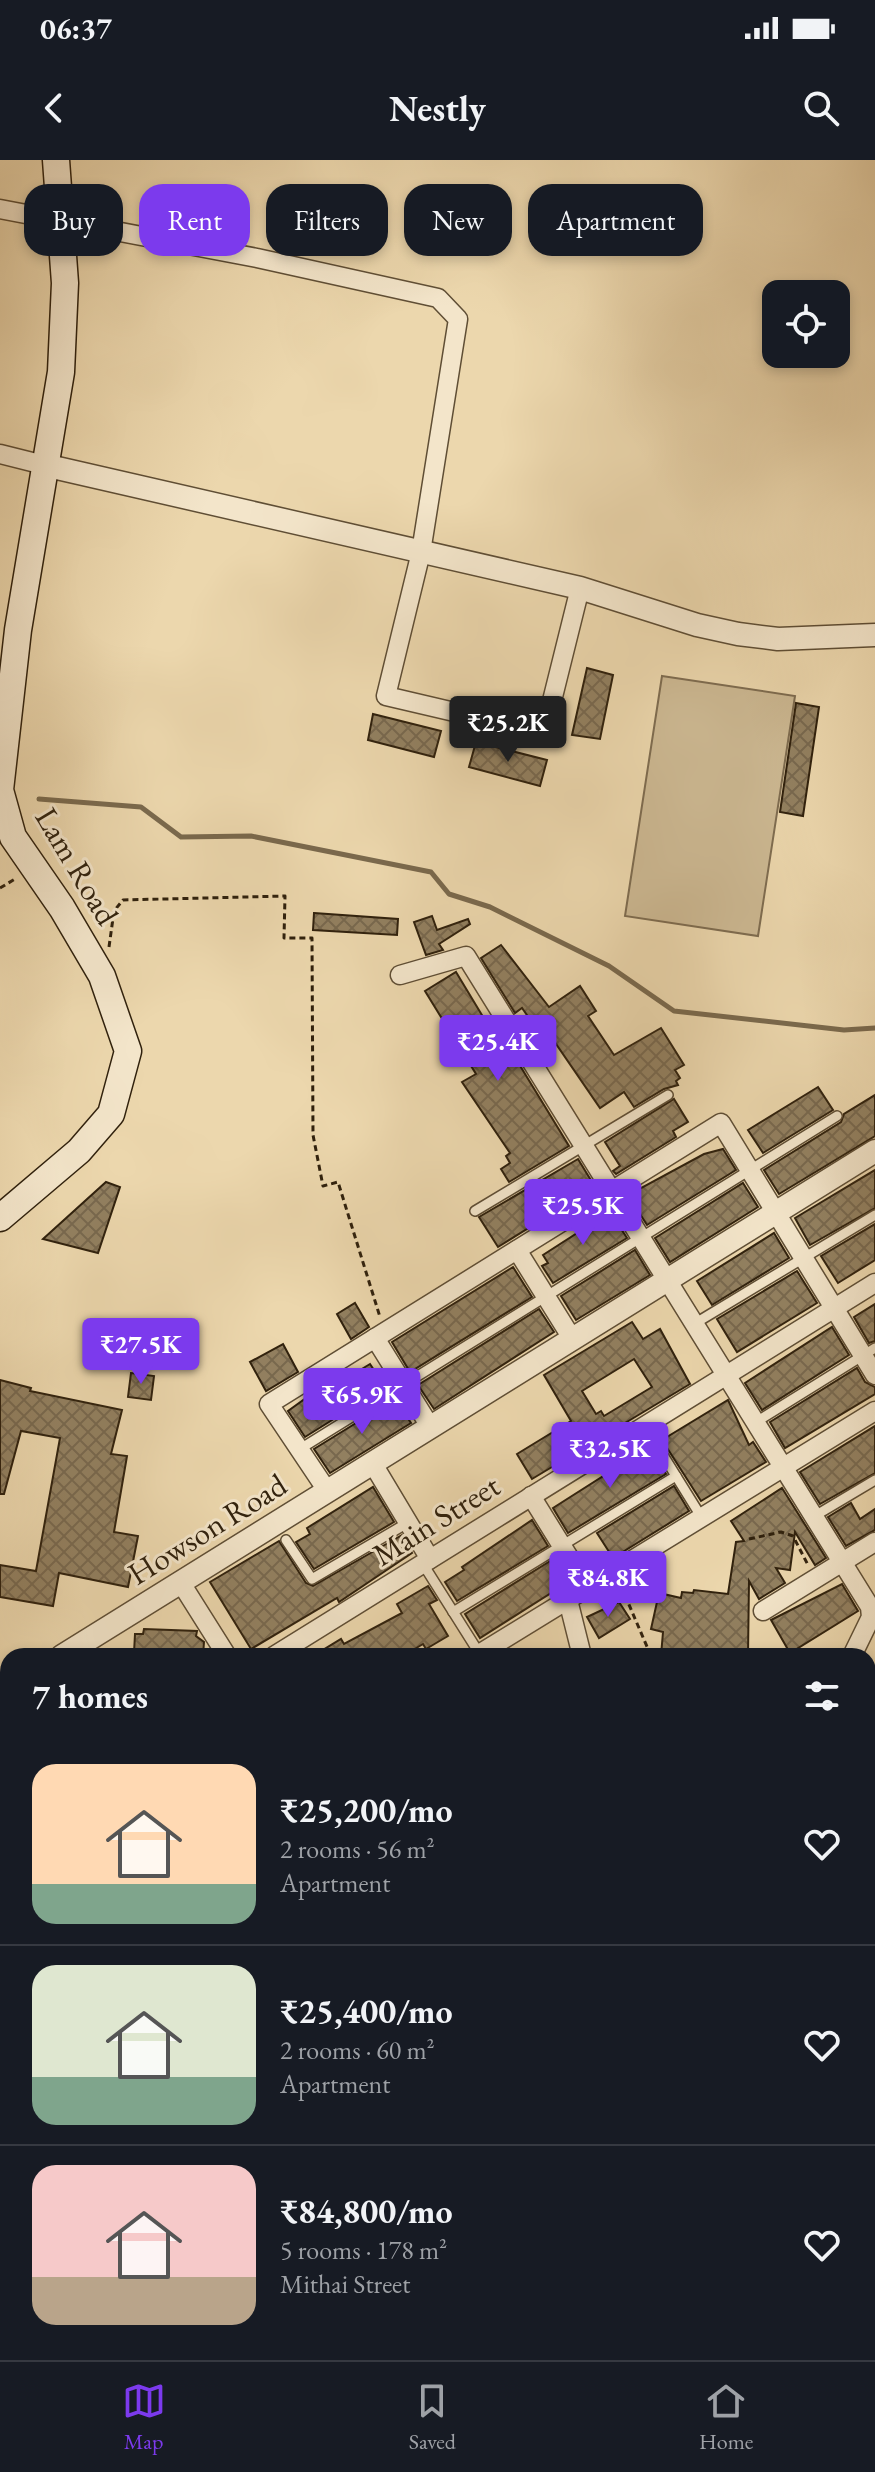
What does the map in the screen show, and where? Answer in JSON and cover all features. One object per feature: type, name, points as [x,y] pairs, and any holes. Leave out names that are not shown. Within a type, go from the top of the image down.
[{"type":"main road","name":"Lam Road","points":[[56,160],[57,184]]},
{"type":"main road","name":"Lam Road","points":[[0,1218],[79,1151],[111,1114],[128,1051],[99,970],[62,908],[13,837],[0,790],[9,628],[61,372],[65,283],[62,256]]},
{"type":"street","points":[[0,209],[24,214]]},
{"type":"street","points":[[123,234],[257,258],[438,298],[458,319],[421,552],[386,696],[544,733],[580,588]]},
{"type":"street","points":[[0,454],[580,588],[697,625],[738,634],[778,639],[875,635]]},
{"type":"street","points":[[400,975],[466,956],[870,1607],[873,1616],[856,1648]]},
{"type":"street","points":[[328,1492],[269,1404],[721,1123],[834,1308],[869,1352],[875,1375]]},
{"type":"street","name":"Howson Road","points":[[75,1648],[875,1151]]},
{"type":"street","points":[[517,1250],[573,1340]]},
{"type":"street","name":"Main Street","points":[[287,1648],[875,1283]]},
{"type":"street","points":[[380,1335],[404,1385],[431,1428]]},
{"type":"street","points":[[490,1648],[875,1411]]},
{"type":"street","points":[[373,1464],[409,1522],[427,1561]]},
{"type":"street","points":[[531,1496],[588,1588]]},
{"type":"street","points":[[763,1611],[875,1542]]},
{"type":"street","points":[[181,1583],[222,1648]]},
{"type":"street","points":[[568,1600],[580,1648]]},
{"type":"lane","points":[[475,1211],[668,1095]]},
{"type":"lane","points":[[299,1450],[837,1116]]},
{"type":"lane","points":[[694,1324],[875,1215]]},
{"type":"lane","points":[[755,1423],[869,1352]]},
{"type":"lane","points":[[645,1426],[702,1518]]},
{"type":"lane","points":[[453,1612],[676,1476]]},
{"type":"lane","points":[[813,1517],[875,1480]]},
{"type":"lane","points":[[286,1540],[312,1579],[409,1522]]},
{"type":"lane","points":[[427,1561],[475,1648]]},
{"type":"path","points":[[99,970],[109,950],[114,911],[123,900],[285,896],[284,938],[312,938],[313,1135],[323,1186],[338,1182],[380,1335]]},
{"type":"path","points":[[749,1539],[781,1532],[793,1536],[815,1579]]},
{"type":"path","points":[[616,1571],[648,1648]]},
{"type":"shaded area","points":[[662,676],[795,696],[758,936],[625,916]]},
{"type":"building","points":[[587,668],[613,675],[600,739],[572,735]]},
{"type":"building","points":[[796,703],[819,707],[803,816],[780,812]]},
{"type":"building","points":[[373,714],[441,731],[434,757],[368,740]]},
{"type":"building","points":[[476,742],[547,760],[540,786],[469,767]]},
{"type":"building","points":[[314,913],[398,919],[397,935],[313,930]]},
{"type":"building","points":[[432,916],[437,930],[468,919],[470,924],[439,944],[443,950],[426,955],[414,922]]},
{"type":"building","points":[[501,945],[549,1007],[580,986],[596,1011],[588,1016],[614,1055],[661,1028],[684,1065],[675,1070],[680,1078],[676,1081],[678,1085],[664,1089],[634,1107],[624,1092],[600,1108],[556,1044],[550,1048],[522,1008],[515,1013],[481,958]]},
{"type":"building","points":[[456,972],[506,1055],[511,1051],[569,1146],[509,1182],[501,1169],[510,1163],[506,1156],[510,1153],[462,1082],[476,1074],[425,991]]},
{"type":"building","points":[[818,1087],[833,1110],[763,1153],[748,1130]]},
{"type":"building","points":[[875,1095],[875,1136],[779,1194],[764,1170],[841,1122],[844,1114]]},
{"type":"building","points":[[674,1099],[688,1122],[673,1131],[676,1137],[616,1174],[613,1171],[620,1166],[605,1142]]},
{"type":"building","points":[[723,1149],[736,1170],[647,1225],[628,1195],[704,1154]]},
{"type":"building","points":[[578,1159],[595,1187],[564,1206],[562,1202],[541,1216],[543,1219],[498,1247],[479,1217]]},
{"type":"building","points":[[875,1170],[875,1208],[810,1245],[795,1218]]},
{"type":"building","points":[[106,1182],[120,1187],[98,1253],[43,1239]]},
{"type":"building","points":[[743,1183],[758,1207],[670,1262],[655,1238]]},
{"type":"building","points":[[610,1212],[627,1238],[553,1283],[542,1266],[548,1263],[543,1255]]},
{"type":"building","points":[[875,1224],[875,1260],[838,1283],[821,1256]]},
{"type":"building","points":[[774,1233],[789,1258],[712,1305],[697,1281]]},
{"type":"building","points":[[635,1250],[650,1275],[576,1320],[561,1296]]},
{"type":"building","points":[[513,1267],[532,1297],[410,1372],[392,1342]]},
{"type":"building","points":[[797,1271],[817,1303],[737,1352],[717,1319]]},
{"type":"building","points":[[355,1303],[369,1327],[351,1339],[337,1314]]},
{"type":"building","points":[[875,1304],[875,1341],[869,1343],[854,1317]]},
{"type":"building","points":[[539,1309],[554,1332],[434,1409],[418,1385]]},
{"type":"building","points":[[632,1322],[643,1339],[660,1329],[690,1384],[532,1479],[517,1454],[571,1421],[544,1375]],"holes":[[[634,1359],[652,1387],[604,1416],[601,1411],[596,1414],[582,1391]]]},
{"type":"building","points":[[832,1327],[849,1355],[762,1410],[745,1383]]},
{"type":"building","points":[[283,1344],[298,1372],[266,1391],[250,1362]]},
{"type":"building","points":[[370,1364],[385,1387],[305,1437],[288,1411],[338,1375],[342,1381]]},
{"type":"building","points":[[857,1368],[865,1382],[875,1387],[875,1394],[785,1448],[770,1422]]},
{"type":"building","points":[[131,1373],[154,1376],[151,1400],[128,1397]]},
{"type":"building","points":[[0,1380],[31,1388],[30,1391],[122,1410],[111,1454],[127,1456],[114,1532],[138,1536],[128,1587],[59,1573],[53,1606],[0,1597],[0,1565],[36,1571],[60,1438],[21,1431],[4,1494],[0,1494]]},
{"type":"building","points":[[395,1399],[411,1423],[330,1473],[314,1449]]},
{"type":"building","points":[[728,1400],[749,1445],[753,1442],[766,1462],[701,1501],[662,1440]]},
{"type":"building","points":[[875,1426],[875,1473],[820,1504],[800,1472]]},
{"type":"building","points":[[649,1447],[666,1474],[568,1533],[553,1508]]},
{"type":"building","points":[[674,1486],[689,1511],[613,1558],[597,1533]]},
{"type":"building","points":[[373,1487],[394,1522],[314,1569],[296,1542],[310,1534],[307,1528]]},
{"type":"building","points":[[782,1488],[826,1558],[815,1565],[795,1532],[790,1570],[776,1568],[785,1583],[759,1599],[749,1581],[748,1648],[662,1648],[663,1632],[651,1629],[659,1593],[681,1598],[682,1592],[693,1593],[694,1590],[728,1594],[736,1542],[744,1541],[731,1521]]},
{"type":"building","points":[[851,1503],[860,1519],[875,1509],[875,1530],[846,1546],[828,1517]]},
{"type":"building","points":[[532,1520],[548,1546],[457,1601],[445,1582]]},
{"type":"building","points":[[402,1535],[412,1553],[339,1602],[337,1598],[253,1648],[210,1582],[279,1541],[306,1583],[313,1586]]},
{"type":"building","points":[[555,1558],[570,1581],[480,1638],[465,1614]]},
{"type":"building","points":[[842,1584],[858,1611],[798,1648],[787,1648],[771,1620]]},
{"type":"building","points":[[428,1586],[437,1600],[429,1604],[448,1636],[428,1648],[423,1644],[416,1648],[326,1648],[341,1639],[344,1644],[402,1613],[397,1604]]},
{"type":"building","points":[[619,1602],[630,1619],[599,1638],[587,1617]]},
{"type":"building","points":[[144,1629],[197,1631],[196,1636],[204,1642],[204,1648],[134,1648],[135,1634],[143,1634]]},
{"type":"waterway","points":[[39,799],[141,807],[181,837],[251,836],[431,872],[449,894],[490,907],[609,966],[674,1011],[844,1030],[875,1028]]}]
